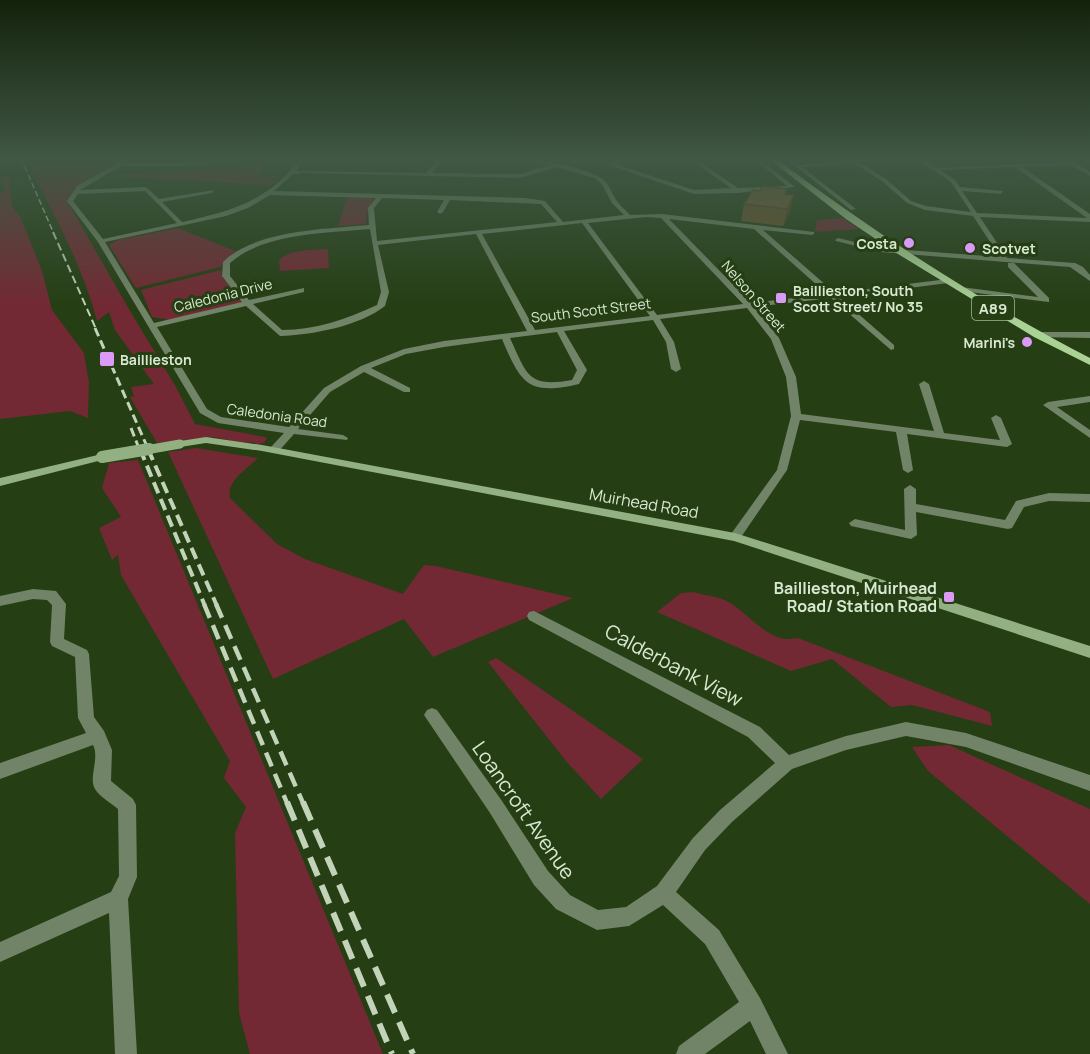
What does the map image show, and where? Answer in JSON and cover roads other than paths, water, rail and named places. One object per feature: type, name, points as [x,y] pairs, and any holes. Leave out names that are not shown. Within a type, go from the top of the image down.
[{"type":"main road","name":"A89","points":[[836,207],[901,252],[961,289],[1038,335],[1090,362]]},
{"type":"street","name":"Caledonia Road","points":[[75,207],[101,241],[203,411],[218,420],[343,438]]},
{"type":"street","points":[[164,207],[181,224]]},
{"type":"street","points":[[101,241],[224,215],[245,207]]},
{"type":"street","points":[[372,207],[374,243],[385,292],[381,306],[358,318],[299,333],[280,333],[248,303],[226,277],[225,267],[243,250],[276,238],[317,231],[372,227]]},
{"type":"street","points":[[440,212],[443,207]]},
{"type":"street","points":[[547,207],[562,224]]},
{"type":"street","points":[[619,207],[629,217]]},
{"type":"street","points":[[924,207],[942,212],[976,215],[1090,218]]},
{"type":"street","points":[[961,289],[1046,300],[1008,263],[971,207]]},
{"type":"street","points":[[1075,207],[1090,218]]},
{"type":"street","points":[[374,243],[629,217],[662,216],[812,233]]},
{"type":"street","name":"Nelson Street","points":[[662,216],[748,305],[775,338],[791,377],[796,416],[782,470],[735,537]]},
{"type":"street","points":[[584,222],[656,317],[670,342],[676,369]]},
{"type":"street","points":[[754,226],[835,294],[891,346]]},
{"type":"street","points":[[478,232],[532,332]]},
{"type":"street","points":[[838,240],[880,250],[1008,263],[1072,266],[1080,269],[1090,279]]},
{"type":"street","name":"South Scott Street","points":[[274,450],[327,390],[364,368],[404,352],[532,332],[948,281]]},
{"type":"street","name":"Caledonia Drive","points":[[152,327],[301,290]]},
{"type":"street","points":[[505,336],[525,379],[539,386],[556,387],[576,382],[582,370],[559,329]]},
{"type":"street","points":[[1038,335],[1090,335]]},
{"type":"street","points":[[364,368],[407,390]]},
{"type":"street","points":[[924,384],[940,435]]},
{"type":"street","points":[[1089,399],[1048,405],[1090,435]]},
{"type":"street","points":[[796,416],[1007,444],[996,418]]},
{"type":"street","points":[[901,430],[908,470]]},
{"type":"street","name":"Muirhead Road","points":[[0,482],[102,457],[206,440],[274,450],[735,537],[1090,652]]},
{"type":"street","points":[[855,523],[911,535],[910,489]]},
{"type":"street","points":[[911,507],[1008,525],[1020,504],[1049,497],[1090,498]]},
{"type":"street","points":[[0,601],[33,594],[51,595],[58,604],[57,642],[82,654],[86,718],[104,750],[102,785],[127,805],[128,877],[118,899],[126,1054]]},
{"type":"street","name":"Calderbank View","points":[[534,616],[754,732],[787,763]]},
{"type":"street","name":"Loancroft Avenue","points":[[432,715],[496,807],[541,878],[562,903],[597,920],[629,916],[664,892],[699,844],[726,816],[787,763],[846,743],[906,729],[966,740],[1090,783]]},
{"type":"street","points":[[0,771],[98,736]]},
{"type":"street","points":[[664,892],[712,937],[753,1005],[777,1054]]},
{"type":"street","points":[[0,952],[118,899]]},
{"type":"street","points":[[687,1054],[753,1005]]},
{"type":"railway","points":[[42,207],[54,234]]},
{"type":"railway","points":[[53,232],[96,329]]},
{"type":"railway","points":[[95,328],[149,451]]},
{"type":"railway","points":[[131,428],[140,451]]},
{"type":"railway","points":[[140,449],[205,606]]},
{"type":"railway","points":[[148,449],[217,606]]},
{"type":"railway","points":[[204,604],[287,803]]},
{"type":"railway","points":[[216,604],[303,803]]},
{"type":"railway","points":[[287,802],[392,1054]]},
{"type":"railway","points":[[303,802],[413,1054]]},
{"type":"place","name":"Costa","points":[[909,243]]},
{"type":"place","name":"Scotvet","points":[[970,248]]},
{"type":"place","name":"Baillieston, South Scott Street/ No 35","points":[[781,298]]},
{"type":"place","name":"Marini's","points":[[1027,342]]},
{"type":"place","name":"Baillieston","points":[[107,359]]},
{"type":"place","name":"Baillieston, Muirhead Road/ Station Road","points":[[949,597]]}]
